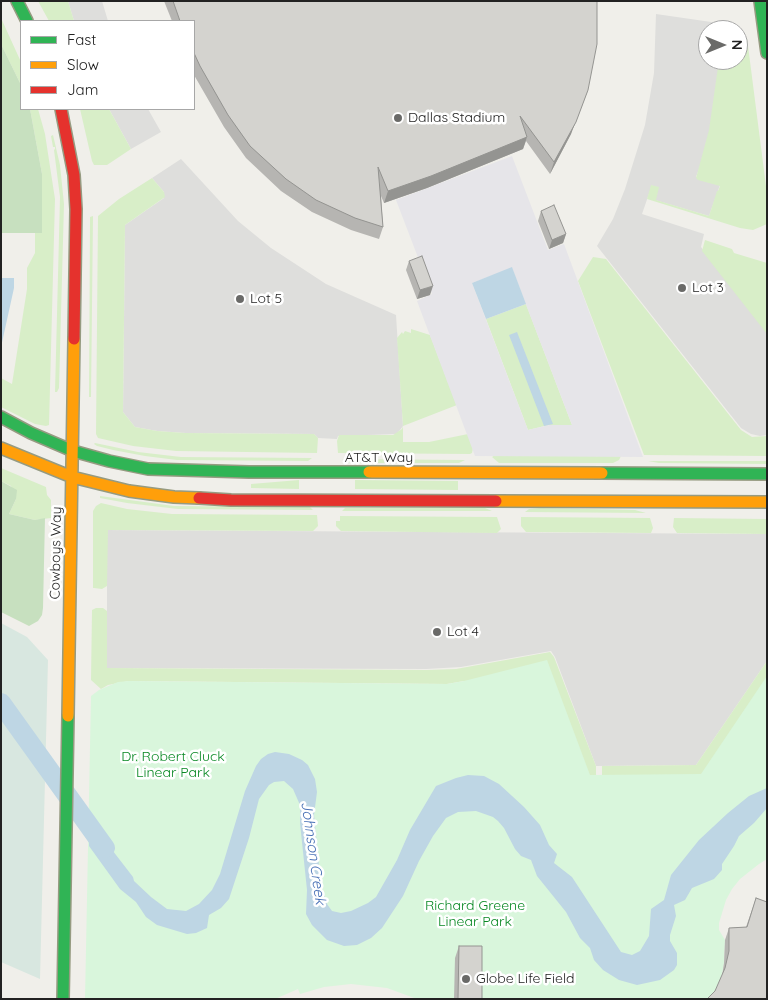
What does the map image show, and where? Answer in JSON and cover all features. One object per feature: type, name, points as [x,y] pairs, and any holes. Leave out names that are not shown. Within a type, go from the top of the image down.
[{"type":"main road","points":[[17,1],[26,20]]},
{"type":"main road","points":[[760,1],[764,15],[767,53]]},
{"type":"main road","name":"Cowboys Way","points":[[61,110],[74,175],[76,209],[71,620],[63,999]]},
{"type":"main road","name":"AT&T Way","points":[[1,417],[72,451],[109,462],[157,469],[249,472],[767,474]]},
{"type":"main road","points":[[1,448],[72,477],[129,491],[174,497],[231,500],[767,502]]},
{"type":"shaded area","points":[[68,1],[102,1],[108,20],[74,20]]},
{"type":"shaded area","name":"Lot 3","points":[[656,14],[698,20],[698,70],[722,70],[706,150],[696,177],[720,185],[709,216],[655,200],[652,185],[642,214],[704,234],[701,247],[767,330],[767,435],[751,434],[741,428],[597,246],[613,219],[625,189],[645,125],[654,73]]},
{"type":"shaded area","points":[[110,110],[149,110],[161,132],[131,149]]},
{"type":"shaded area","points":[[512,156],[548,250],[564,244],[643,457],[475,456],[417,301],[432,294],[396,200]],"holes":[[[512,268],[572,425],[549,425],[528,430],[472,283]]]},
{"type":"shaded area","name":"Lot 5","points":[[181,159],[238,221],[271,248],[326,284],[396,315],[403,426],[397,434],[338,436],[337,439],[318,438],[314,434],[157,431],[135,427],[123,412],[125,225],[164,198],[164,192],[152,178]]},
{"type":"shaded area","name":"Lot 4","points":[[107,530],[767,534],[767,661],[696,765],[596,766],[555,657],[551,651],[461,667],[426,669],[107,668]]},
{"type":"shaded area","points":[[1,623],[27,637],[48,660],[40,979],[1,962]]},
{"type":"green space","points":[[38,1],[68,1],[74,20],[48,20]]},
{"type":"green space","points":[[1,18],[20,60],[20,83],[1,44]]},
{"type":"green space","points":[[1,44],[20,83],[20,110],[30,110],[42,174],[42,233],[1,233]]},
{"type":"green space","points":[[748,46],[767,194],[767,224],[753,230],[740,228],[647,199],[651,185],[659,187],[656,200],[709,216],[720,186],[696,178],[709,130],[718,70],[748,70]]},
{"type":"green space","points":[[30,110],[38,110],[45,134],[55,199],[49,425],[46,426],[35,424],[1,407],[1,378],[12,384],[27,289],[27,268],[35,253],[35,233],[42,232],[42,174]]},
{"type":"green space","points":[[80,110],[110,110],[131,149],[107,165],[94,165]]},
{"type":"green space","points":[[53,135],[60,165],[64,204],[59,388],[57,392],[55,392],[60,197],[55,147],[53,147],[51,136]]},
{"type":"green space","points":[[152,178],[164,192],[165,197],[125,225],[123,412],[135,427],[157,431],[314,434],[318,438],[317,453],[176,451],[133,446],[98,438],[96,434],[98,216],[119,199]]},
{"type":"green space","points":[[93,216],[91,397],[89,397],[90,217]]},
{"type":"green space","points":[[705,240],[732,249],[734,253],[767,263],[767,334],[702,251]]},
{"type":"green space","points":[[593,257],[606,259],[741,430],[752,437],[767,436],[767,456],[644,455],[578,281]]},
{"type":"green space","points":[[526,304],[572,425],[549,425],[528,430],[486,319]]},
{"type":"green space","points":[[411,329],[430,335],[457,405],[403,426],[397,338],[402,332],[403,334],[405,331],[411,333]]},
{"type":"green space","points":[[403,426],[403,442],[429,442],[468,434],[473,448],[472,453],[338,453],[337,441],[339,435],[393,435],[402,429]]},
{"type":"green space","points":[[95,443],[138,452],[181,457],[312,458],[308,461],[177,460],[113,450],[97,446]]},
{"type":"green space","points":[[496,454],[622,454],[619,460],[613,463],[499,463],[492,457]]},
{"type":"green space","points":[[342,459],[465,460],[459,463],[358,463]]},
{"type":"green space","points":[[648,461],[767,461],[767,464],[659,463]]},
{"type":"green space","points":[[1,468],[46,487],[47,495],[51,500],[51,518],[35,520],[9,514],[16,499],[11,486],[1,481]]},
{"type":"green space","points":[[299,480],[299,489],[251,488],[251,484]]},
{"type":"green space","points":[[355,480],[458,481],[458,490],[355,489]]},
{"type":"green space","points":[[1,481],[17,490],[16,499],[9,514],[35,520],[45,518],[42,615],[38,621],[29,626],[1,612]]},
{"type":"green space","points":[[100,496],[174,506],[310,507],[313,510],[178,509],[127,503],[100,498]]},
{"type":"green space","points":[[101,503],[127,509],[172,514],[317,515],[318,526],[313,531],[108,530],[107,586],[102,589],[93,588],[93,511]]},
{"type":"green space","points":[[345,508],[485,508],[492,511],[342,511]]},
{"type":"green space","points":[[529,509],[635,510],[646,513],[525,512]]},
{"type":"green space","points":[[340,516],[497,517],[501,529],[497,533],[341,531],[336,526],[336,521],[340,521]]},
{"type":"green space","points":[[521,517],[650,518],[653,528],[651,533],[526,532],[521,526]]},
{"type":"green space","points":[[674,518],[767,519],[767,534],[677,533],[673,527]]},
{"type":"green space","points":[[103,608],[107,611],[107,668],[456,669],[550,652],[554,657],[596,766],[596,775],[589,775],[464,681],[447,684],[129,681],[108,685],[101,689],[91,680],[92,610]]},
{"type":"green space","points":[[547,660],[590,775],[701,774],[767,676],[767,859],[740,879],[726,900],[719,923],[719,930],[725,940],[724,963],[721,980],[712,999],[417,999],[387,988],[351,984],[324,987],[300,994],[298,989],[275,999],[85,999],[91,696],[99,690],[118,682],[129,681],[447,684]]},
{"type":"green space","points":[[767,661],[767,710],[702,779],[602,778],[602,766],[696,765]]},
{"type":"water","points":[[512,267],[526,304],[486,319],[472,283]]},
{"type":"water","points":[[1,278],[14,278],[14,288],[1,347]]},
{"type":"water","points":[[517,332],[553,424],[544,426],[509,335]]},
{"type":"water","points":[[275,752],[289,754],[302,760],[308,765],[315,779],[317,792],[314,815],[321,886],[327,904],[332,911],[341,913],[351,911],[376,897],[397,860],[410,830],[436,786],[468,775],[484,776],[499,784],[540,825],[549,845],[557,854],[554,863],[572,877],[621,952],[632,955],[640,951],[649,936],[651,909],[664,900],[671,875],[699,840],[749,796],[767,788],[767,808],[739,836],[722,864],[722,870],[714,879],[692,888],[685,900],[674,905],[676,916],[670,941],[677,953],[677,965],[674,970],[660,980],[637,985],[619,980],[603,970],[594,960],[590,948],[580,938],[566,912],[537,876],[531,860],[521,856],[515,849],[498,821],[493,817],[476,811],[458,812],[446,818],[419,861],[403,896],[382,928],[371,938],[357,945],[344,946],[327,940],[312,925],[306,914],[307,890],[300,805],[293,789],[284,781],[274,782],[269,785],[259,799],[249,838],[229,899],[221,908],[209,915],[207,928],[196,933],[187,934],[157,925],[146,917],[136,902],[120,889],[89,846],[89,820],[133,877],[134,881],[151,897],[167,909],[186,911],[199,904],[212,890],[220,874],[245,791],[256,766],[261,759]]},
{"type":"building","name":"Dallas Stadium","points":[[173,1],[597,1],[597,44],[588,90],[576,122],[554,162],[520,116],[527,137],[431,176],[388,191],[378,167],[383,227],[355,218],[316,200],[286,179],[250,146],[228,115],[195,55],[195,20],[180,20]]},
{"type":"building","points":[[554,205],[566,234],[552,240],[541,211]]},
{"type":"building","points":[[422,256],[433,286],[420,290],[409,261]]},
{"type":"building","points":[[756,898],[767,902],[767,999],[707,999],[715,991],[725,968],[729,951],[729,928],[747,927]]},
{"type":"building","name":"Globe Life Field","points":[[459,946],[482,946],[482,999],[458,999]]},
{"type":"waterway","name":"Johnson Creek","points":[[1,703],[105,848]]},
{"type":"traffic: fast","points":[[17,1],[26,20]]},
{"type":"traffic: fast","points":[[760,1],[767,53]]},
{"type":"traffic: fast","points":[[1,417],[31,433],[73,451],[148,469],[249,472],[369,472]]},
{"type":"traffic: fast","points":[[602,473],[767,474]]},
{"type":"traffic: fast","points":[[63,999],[68,716]]},
{"type":"traffic: slow","points":[[68,716],[74,339]]},
{"type":"traffic: slow","points":[[1,448],[72,477],[129,491],[199,498]]},
{"type":"traffic: slow","points":[[369,472],[602,473]]},
{"type":"traffic: slow","points":[[496,501],[767,502]]},
{"type":"traffic: jam","points":[[61,110],[74,175],[76,209],[74,339]]},
{"type":"traffic: jam","points":[[199,498],[231,500],[496,501]]},
{"type":"place","name":"Dallas Stadium","points":[[398,118]]},
{"type":"place","name":"Lot 3","points":[[682,288]]},
{"type":"place","name":"Lot 5","points":[[240,299]]},
{"type":"place","name":"Lot 4","points":[[437,632]]},
{"type":"place","name":"Globe Life Field","points":[[466,979]]},
{"type":"park label","name":"Dr. Robert Cluck Linear Park","points":[[173,766]]},
{"type":"park label","name":"Richard Greene Linear Park","points":[[475,914]]}]
